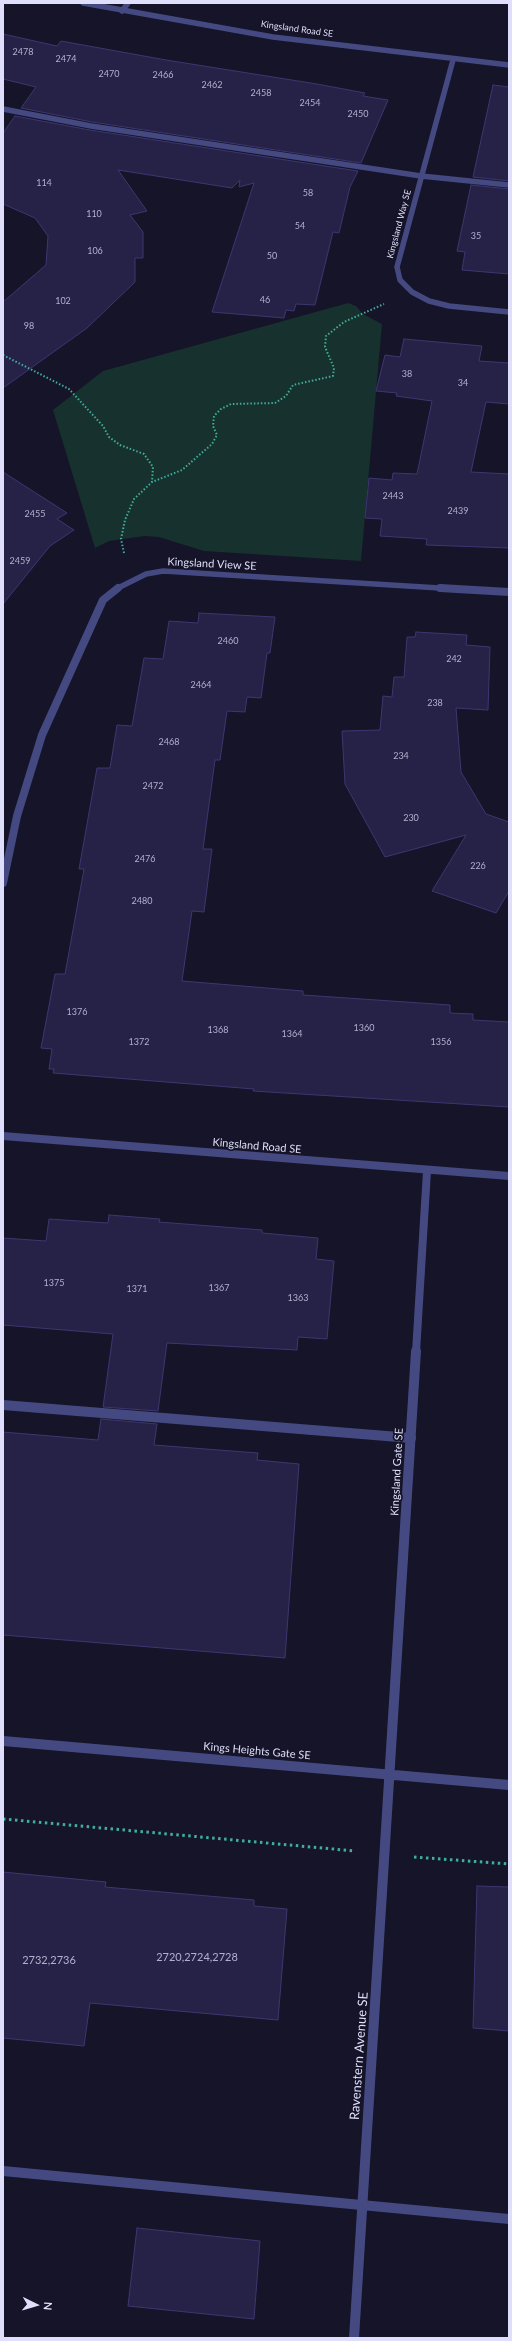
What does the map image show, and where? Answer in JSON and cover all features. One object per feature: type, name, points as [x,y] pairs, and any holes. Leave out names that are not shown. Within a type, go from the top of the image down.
[{"type":"street","name":"Kingsland Road SE","points":[[83,3],[273,37],[453,60],[509,65]]},
{"type":"street","points":[[122,11],[128,3]]},
{"type":"street","name":"Kingsland Way SE","points":[[453,60],[397,267],[400,280],[412,292],[429,301],[449,306],[509,312]]},
{"type":"street","points":[[3,109],[91,126],[421,176],[509,185]]},
{"type":"street","name":"Kingsland View SE","points":[[3,883],[18,816],[42,735],[103,600],[116,589],[129,581],[146,574],[163,571],[509,592]]},
{"type":"street","name":"Kingsland Road SE","points":[[3,1136],[509,1176]]},
{"type":"street","name":"Kingsland Gate SE","points":[[392,1775],[427,1170]]},
{"type":"street","points":[[3,1405],[411,1438]]},
{"type":"street","name":"Kings Heights Gate SE","points":[[3,1740],[509,1785]]},
{"type":"street","name":"Ravenstern Avenue SE","points":[[354,2338],[392,1775]]},
{"type":"street","points":[[3,2171],[509,2219]]},
{"type":"path","points":[[129,581],[121,539],[125,520],[134,499],[152,482],[182,470],[212,444],[217,435],[213,426],[214,416],[221,409],[231,404],[275,403],[286,396],[293,384],[333,376],[334,368],[325,347],[326,336],[344,322],[412,292]]},
{"type":"path","points":[[3,355],[69,389],[103,426],[109,437],[120,445],[144,454],[153,467],[152,482]]},
{"type":"path","points":[[3,1819],[509,1864]]},
{"type":"green space","points":[[348,303],[356,306],[363,314],[382,324],[361,561],[204,551],[159,537],[145,536],[109,541],[95,548],[53,410],[103,371]]},
{"type":"building","points":[[3,34],[57,46],[61,41],[166,60],[317,84],[365,93],[363,96],[388,100],[361,163],[92,122],[21,108],[36,87],[3,79]]},
{"type":"building","points":[[493,85],[509,87],[509,181],[473,177]]},
{"type":"building","points":[[15,116],[90,130],[358,171],[350,187],[339,233],[333,232],[315,305],[296,304],[294,311],[286,310],[284,318],[212,312],[254,183],[239,187],[240,180],[232,188],[118,170],[147,211],[130,215],[143,232],[143,258],[135,258],[135,282],[87,328],[3,388],[3,302],[46,265],[48,236],[35,218],[3,204],[3,133]]},
{"type":"building","points":[[471,185],[509,189],[509,274],[462,270],[465,252],[457,251]]},
{"type":"building","points":[[404,339],[482,346],[479,361],[509,363],[509,404],[486,402],[471,472],[509,474],[509,548],[426,545],[427,539],[380,536],[382,519],[365,518],[369,478],[392,480],[393,473],[417,474],[432,401],[396,396],[397,393],[376,391],[385,355],[400,357]]},
{"type":"building","points":[[3,472],[67,513],[57,519],[74,530],[50,546],[3,604]]},
{"type":"building","points":[[199,613],[275,617],[270,653],[267,653],[261,698],[247,697],[245,712],[227,711],[220,760],[215,760],[203,849],[212,849],[204,912],[192,911],[182,981],[303,991],[303,995],[450,1005],[450,1013],[473,1014],[473,1020],[509,1022],[509,1107],[253,1091],[254,1089],[53,1073],[54,1069],[49,1069],[52,1049],[41,1048],[55,974],[65,974],[84,869],[79,869],[97,768],[110,768],[117,725],[132,726],[144,658],[163,659],[169,621],[198,623]]},
{"type":"building","points":[[416,632],[467,635],[466,645],[490,647],[488,710],[456,708],[461,772],[486,814],[509,822],[509,891],[496,913],[432,891],[466,835],[385,857],[345,784],[342,731],[380,730],[383,696],[392,697],[394,677],[404,677],[407,637],[415,637]]},
{"type":"building","points":[[109,1215],[160,1219],[159,1222],[262,1230],[262,1233],[318,1238],[316,1259],[334,1261],[327,1339],[298,1337],[297,1350],[167,1343],[158,1411],[103,1407],[113,1334],[3,1325],[3,1238],[46,1241],[49,1219],[108,1223]]},
{"type":"building","points":[[101,1419],[157,1424],[154,1445],[258,1453],[257,1460],[299,1464],[285,1658],[3,1635],[3,1432],[98,1440]]},
{"type":"building","points":[[3,1872],[106,1882],[105,1887],[254,1900],[254,1906],[287,1909],[278,2020],[90,2003],[84,2046],[3,2038]]},
{"type":"building","points":[[477,1886],[509,1887],[509,2031],[473,2028]]},
{"type":"building","points":[[137,2228],[260,2241],[254,2319],[128,2306]]}]
